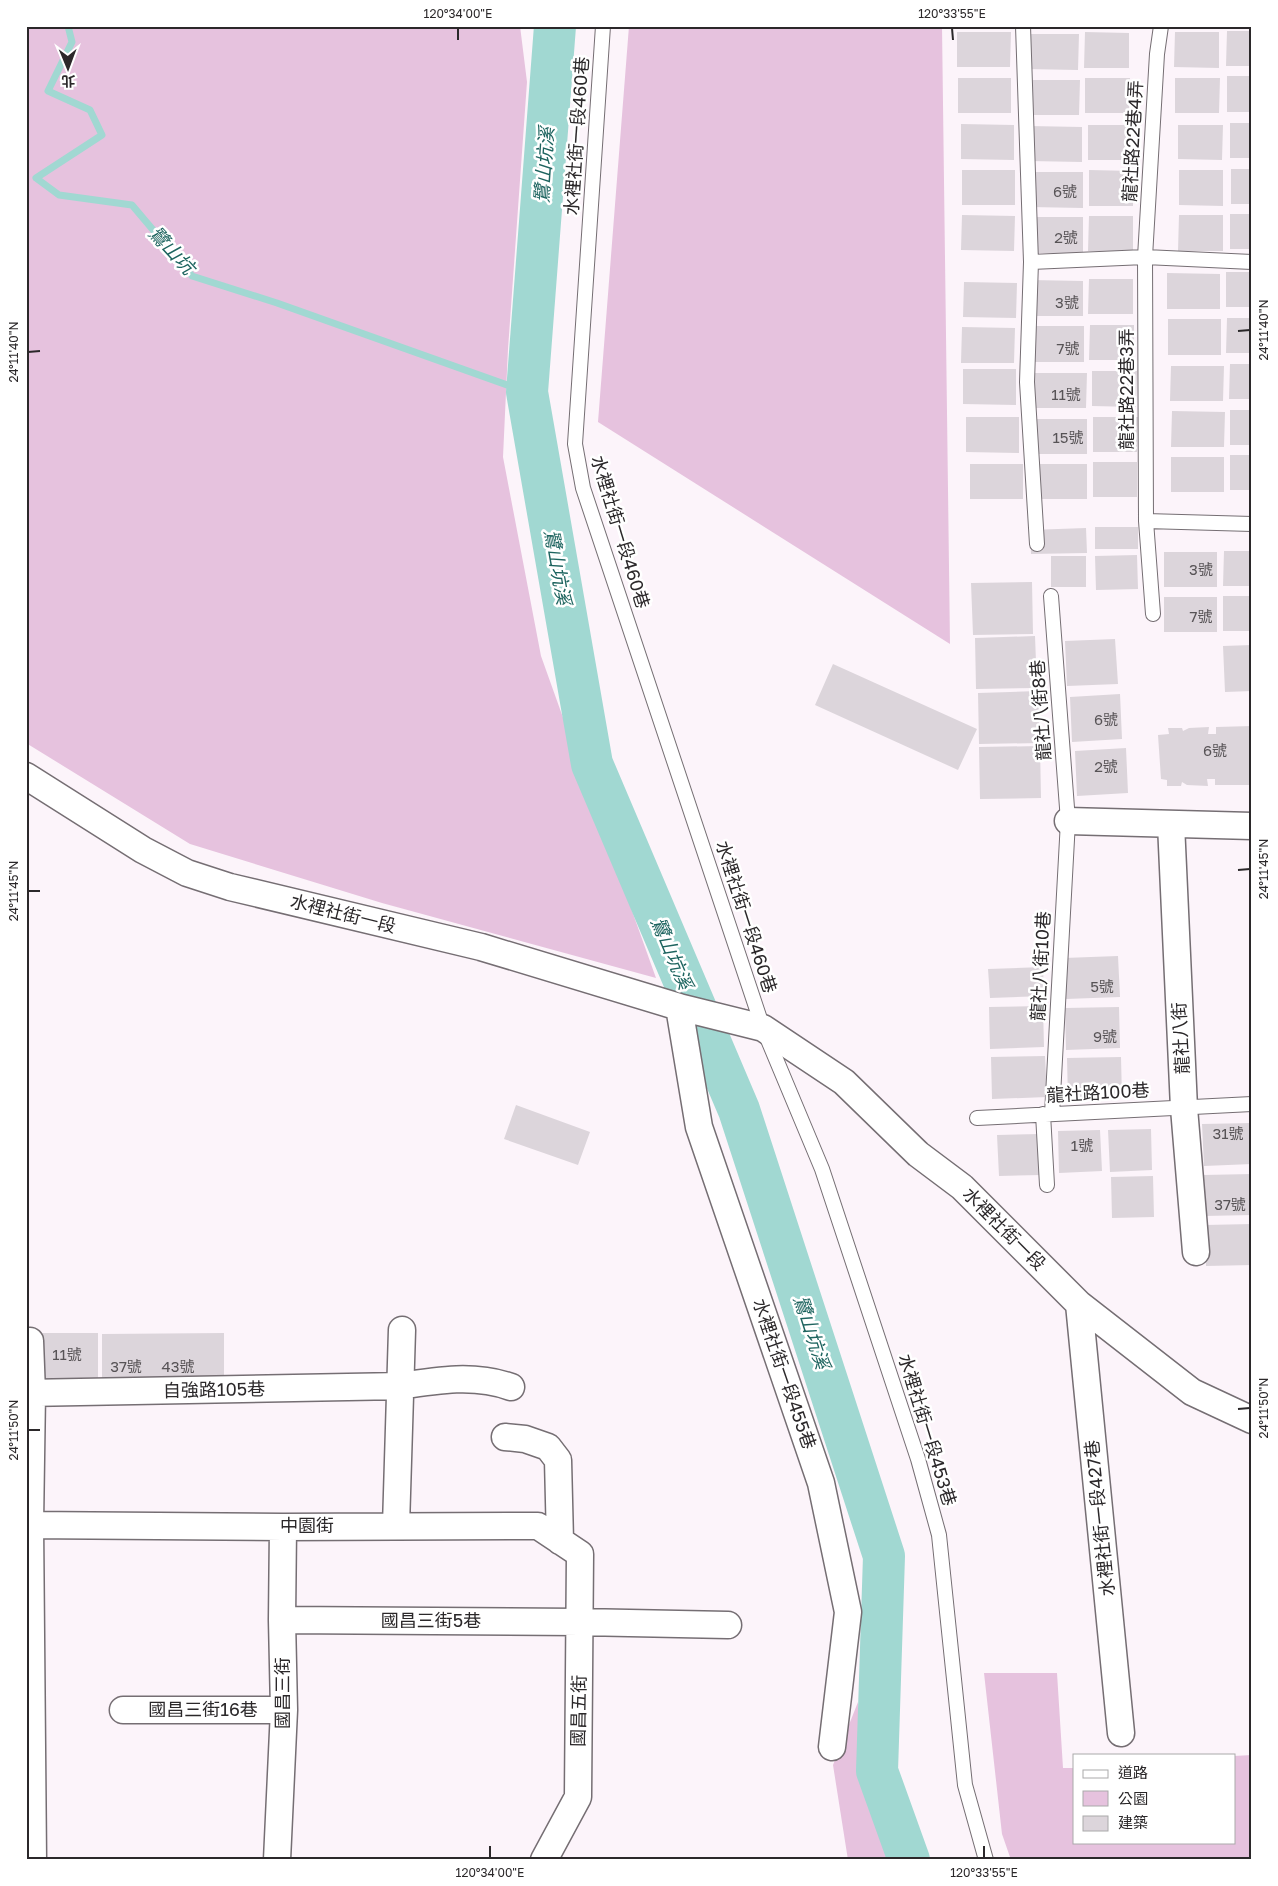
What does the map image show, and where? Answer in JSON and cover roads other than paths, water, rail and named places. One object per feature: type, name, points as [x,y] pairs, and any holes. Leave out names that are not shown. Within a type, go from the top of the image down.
[{"type":"street","name":"水裡社街一段","points":[[26,776],[143,850],[188,873],[230,887],[481,948],[679,1006],[763,1028],[844,1082],[918,1154],[962,1187],[1079,1304],[1192,1392],[1252,1420]]},
{"type":"street","points":[[1068,821],[1252,826]]},
{"type":"street","name":"龍社八街","points":[[1171,824],[1184,1108],[1196,1252]]},
{"type":"street","name":"水裡社街一段455巷","points":[[679,1006],[699,1127],[821,1483],[846,1602],[848,1612],[832,1747]]},
{"type":"street","name":"水裡社街一段427巷","points":[[1079,1304],[1121,1733]]},
{"type":"street","points":[[396,1526],[402,1330]]},
{"type":"street","points":[[30,1341],[28,1524],[33,1860]]},
{"type":"street","name":"自強路105巷","points":[[29,1393],[401,1386],[475,1378],[495,1381],[511,1387]]},
{"type":"street","name":"國昌五街","points":[[505,1437],[525,1439],[548,1447],[558,1460],[580,1622],[578,1797],[544,1860]]},
{"type":"street","name":"中園街","points":[[28,1524],[538,1526],[570,1547]]},
{"type":"street","name":"國昌三街","points":[[277,1860],[284,1710],[282,1620],[283,1526]]},
{"type":"street","name":"國昌三街5巷","points":[[282,1620],[728,1625]]},
{"type":"street","name":"國昌三街16巷","points":[[123,1710],[284,1710]]},
{"type":"lane","name":"水裡社街一段460巷","points":[[603,26],[575,444],[583,488],[763,1028]]},
{"type":"lane","points":[[1023,26],[1031,262],[1027,382],[1037,544]]},
{"type":"lane","name":"龍社路22巷4弄","points":[[1145,258],[1157,54],[1161,26]]},
{"type":"lane","points":[[1031,262],[1145,258],[1252,262]]},
{"type":"lane","name":"龍社路22巷3弄","points":[[1145,258],[1146,521],[1153,614]]},
{"type":"lane","points":[[1146,521],[1252,524]]},
{"type":"lane","name":"龍社八街8巷","points":[[1051,596],[1068,821]]},
{"type":"lane","name":"龍社八街10巷","points":[[1047,1185],[1047,1114],[1068,821]]},
{"type":"lane","name":"水裡社街一段453巷","points":[[763,1028],[822,1169],[918,1459],[939,1535],[965,1785],[986,1860]]},
{"type":"lane","name":"龍社路100巷","points":[[977,1118],[1252,1104]]},
{"type":"waterway","name":"鷺山坑","points":[[68,26],[72,42],[48,91],[90,110],[102,135],[36,178],[59,195],[132,205],[192,276],[277,303],[527,392]]},
{"type":"waterway","name":"鷺山坑溪","points":[[555,26],[527,392],[592,764],[739,1110],[884,1556],[877,1771],[909,1860]]}]
